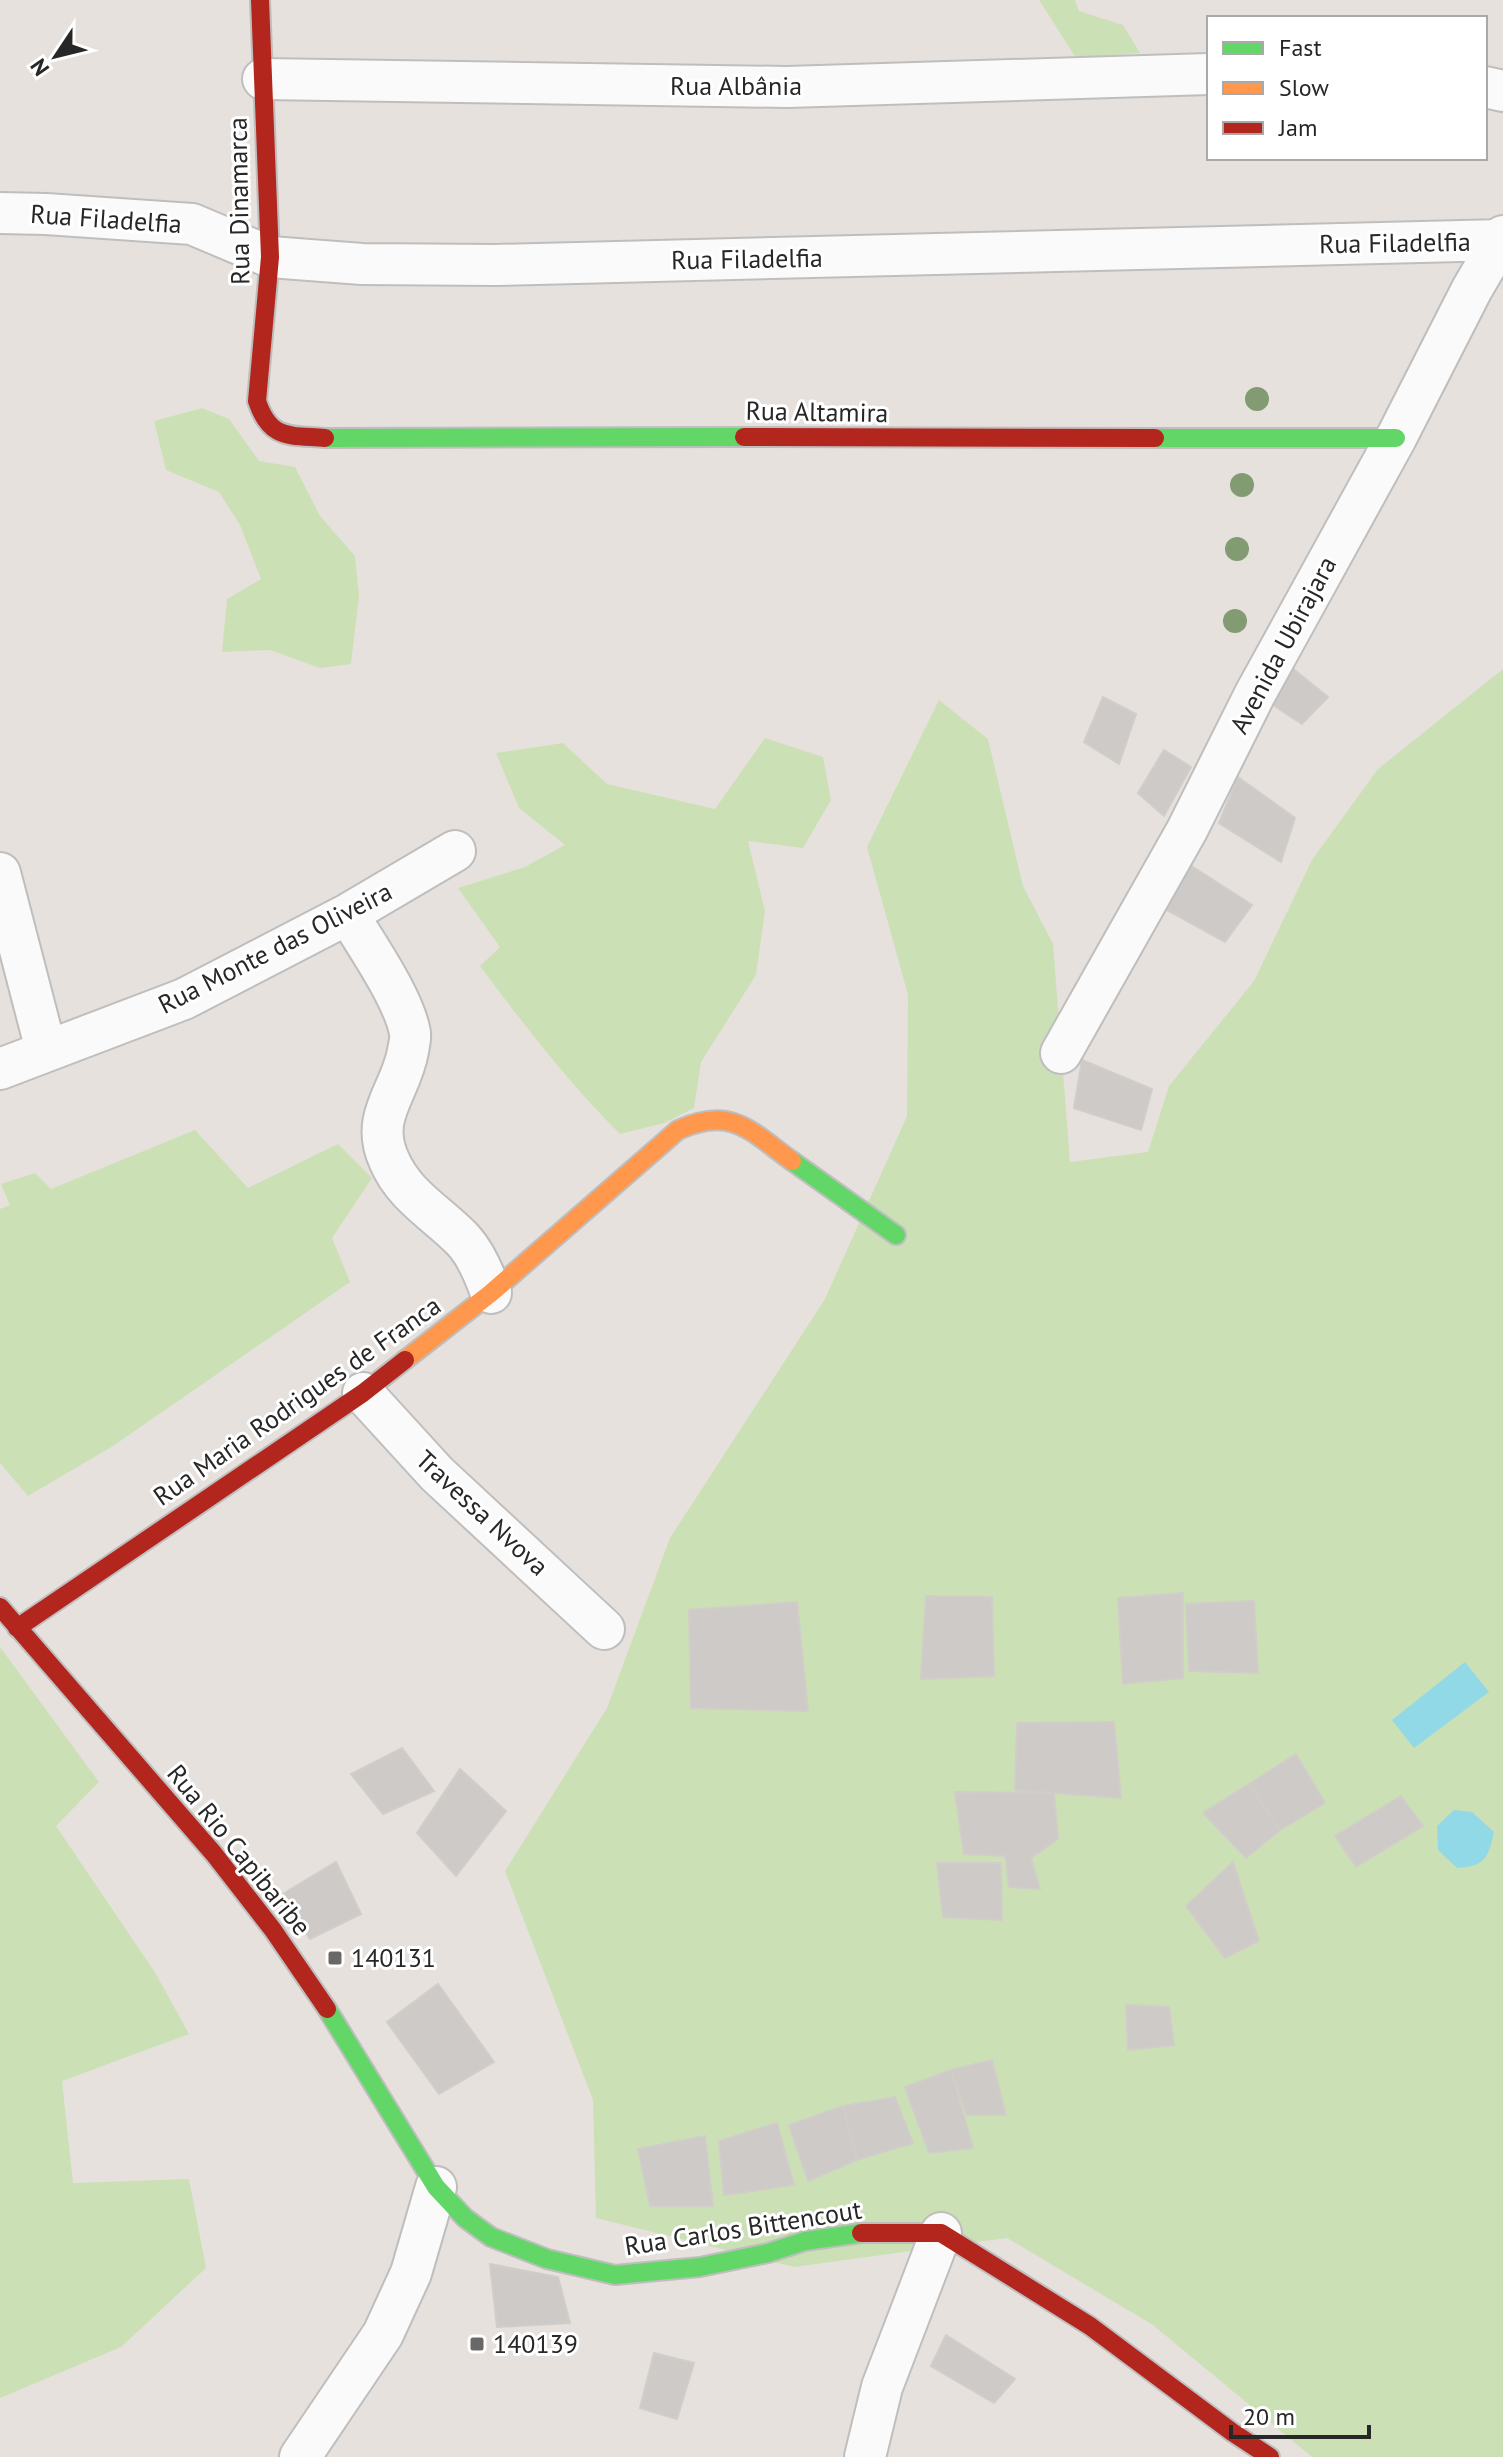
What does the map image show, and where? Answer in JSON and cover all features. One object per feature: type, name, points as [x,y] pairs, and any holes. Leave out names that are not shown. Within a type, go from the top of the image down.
[{"type":"street","name":"Rua Dinamarca","points":[[257,401],[270,257],[260,0]]},
{"type":"street","name":"Rua Albânia","points":[[263,79],[787,87],[1207,74]]},
{"type":"street","name":"Rua Filadelfia","points":[[0,213],[192,224],[270,257],[362,264],[495,265],[1502,238]]},
{"type":"street","name":"Avenida Ubirajara","points":[[1061,1053],[1187,830],[1255,694],[1502,238]]},
{"type":"street","name":"Rua Altamira","points":[[257,401],[263,419],[271,429],[282,434],[336,439],[617,436],[1396,438]]},
{"type":"street","name":"Rua Monte das Oliveira","points":[[0,1069],[184,999],[348,914],[455,851]]},
{"type":"street","points":[[0,873],[46,1050]]},
{"type":"street","points":[[348,914],[402,1009],[410,1034],[405,1069],[383,1114],[382,1128],[388,1159],[400,1180],[422,1206],[464,1241],[486,1277],[491,1293]]},
{"type":"street","name":"Rua Maria Rodrigues de Franca","points":[[17,1628],[363,1393],[491,1293],[678,1130],[701,1120],[724,1117],[745,1127],[896,1235]]},
{"type":"street","name":"Travessa Nvova","points":[[363,1393],[437,1474],[604,1629]]},
{"type":"street","name":"Rua Rio Capibaribe","points":[[0,1607],[214,1854],[273,1930],[329,2012],[436,2187]]},
{"type":"street","points":[[300,2457],[383,2334],[411,2273],[436,2187]]},
{"type":"street","name":"Rua Carlos Bittencout","points":[[436,2187],[465,2218],[491,2237],[547,2259],[615,2275],[700,2267],[768,2253],[805,2241],[860,2233],[941,2233]]},
{"type":"street","points":[[865,2457],[882,2387],[941,2233],[1090,2326],[1270,2457]]},
{"type":"green space","points":[[1039,0],[1075,0],[1079,11],[1123,25],[1140,53],[1076,58]]},
{"type":"green space","points":[[202,408],[229,419],[259,461],[295,467],[320,516],[355,556],[359,596],[351,664],[320,668],[270,650],[222,652],[227,599],[261,579],[240,525],[219,492],[166,470],[154,421]]},
{"type":"green space","points":[[1503,669],[1503,2457],[1312,2457],[1153,2325],[1007,2238],[794,2267],[596,2218],[593,2100],[505,1871],[607,1708],[670,1538],[825,1299],[907,1116],[908,995],[867,847],[939,700],[988,739],[1023,886],[1053,944],[1070,1162],[1148,1152],[1169,1086],[1254,981],[1312,860],[1378,769]]},
{"type":"green space","points":[[765,738],[823,757],[831,800],[803,848],[748,841],[765,911],[756,975],[701,1062],[694,1108],[664,1123],[620,1134],[547,1053],[480,966],[500,947],[458,888],[525,867],[565,845],[519,808],[496,753],[563,743],[607,784],[715,809]]},
{"type":"green space","points":[[195,1130],[248,1188],[338,1144],[372,1178],[332,1238],[350,1282],[113,1446],[28,1496],[0,1463],[0,1209],[10,1205],[1,1184],[35,1173],[51,1189]]},
{"type":"green space","points":[[0,1647],[99,1782],[56,1826],[156,1974],[189,2034],[62,2081],[73,2183],[189,2179],[206,2268],[121,2347],[0,2398]]},
{"type":"water","points":[[1465,1662],[1489,1692],[1414,1748],[1392,1720]]},
{"type":"water","points":[[1454,1810],[1472,1812],[1494,1832],[1490,1849],[1479,1863],[1457,1868],[1438,1850],[1437,1826]]},
{"type":"building","points":[[1291,667],[1328,697],[1302,724],[1270,703]]},
{"type":"building","points":[[1103,697],[1136,714],[1119,764],[1084,742]]},
{"type":"building","points":[[1164,750],[1191,767],[1164,816],[1138,793]]},
{"type":"building","points":[[1238,777],[1295,818],[1281,862],[1219,823]]},
{"type":"building","points":[[1190,865],[1252,905],[1225,942],[1167,910]]},
{"type":"building","points":[[1082,1060],[1152,1089],[1141,1130],[1074,1108]]},
{"type":"building","points":[[1183,1593],[1183,1678],[1123,1684],[1118,1598]]},
{"type":"building","points":[[926,1596],[992,1597],[994,1676],[921,1679]]},
{"type":"building","points":[[1254,1601],[1258,1673],[1189,1671],[1186,1604]]},
{"type":"building","points":[[797,1602],[808,1711],[691,1708],[689,1610]]},
{"type":"building","points":[[1114,1722],[1121,1798],[1015,1790],[1017,1723]]},
{"type":"building","points":[[402,1748],[434,1791],[383,1814],[351,1774]]},
{"type":"building","points":[[1296,1754],[1325,1803],[1280,1830],[1249,1784]]},
{"type":"building","points":[[460,1769],[506,1811],[456,1876],[417,1833]]},
{"type":"building","points":[[1249,1784],[1280,1830],[1246,1858],[1203,1813]]},
{"type":"building","points":[[955,1792],[1054,1793],[1058,1839],[1031,1858],[1040,1889],[1009,1887],[1005,1856],[964,1854]]},
{"type":"building","points":[[1401,1796],[1423,1826],[1356,1867],[1335,1836]]},
{"type":"building","points":[[336,1862],[361,1914],[310,1939],[281,1895]]},
{"type":"building","points":[[1233,1862],[1259,1941],[1225,1958],[1186,1906]]},
{"type":"building","points":[[937,1863],[1001,1863],[1002,1920],[943,1917]]},
{"type":"building","points":[[438,1984],[494,2062],[439,2094],[387,2022]]},
{"type":"building","points":[[1126,2005],[1169,2007],[1174,2045],[1128,2050]]},
{"type":"building","points":[[992,2060],[1006,2115],[967,2115],[951,2070]]},
{"type":"building","points":[[951,2070],[973,2148],[929,2153],[905,2087]]},
{"type":"building","points":[[895,2097],[913,2143],[857,2160],[843,2106]]},
{"type":"building","points":[[843,2106],[857,2160],[808,2181],[789,2125]]},
{"type":"building","points":[[777,2123],[794,2185],[724,2195],[719,2141]]},
{"type":"building","points":[[705,2136],[713,2206],[650,2206],[638,2149]]},
{"type":"building","points":[[490,2264],[558,2277],[570,2323],[497,2327]]},
{"type":"building","points":[[946,2335],[1015,2379],[994,2403],[931,2366]]},
{"type":"building","points":[[654,2353],[694,2363],[677,2419],[640,2408]]},
{"type":"traffic: fast","points":[[325,438],[744,437]]},
{"type":"traffic: fast","points":[[1155,438],[1396,438]]},
{"type":"traffic: fast","points":[[792,1161],[896,1235]]},
{"type":"traffic: fast","points":[[327,2009],[436,2187],[465,2218],[491,2237],[547,2259],[615,2275],[700,2267],[768,2253],[805,2241],[861,2233]]},
{"type":"traffic: slow","points":[[405,1360],[491,1293],[678,1130],[697,1123],[726,1121],[751,1131],[792,1161]]},
{"type":"traffic: jam","points":[[260,0],[270,257],[257,401],[268,423],[282,433],[325,438]]},
{"type":"traffic: jam","points":[[744,437],[1155,438]]},
{"type":"traffic: jam","points":[[17,1628],[363,1393],[405,1360]]},
{"type":"traffic: jam","points":[[0,1607],[214,1854],[273,1930],[327,2009]]},
{"type":"traffic: jam","points":[[861,2233],[941,2233],[1090,2326],[1270,2457]]},
{"type":"place","name":"140131","points":[[335,1958]]},
{"type":"place","name":"140139","points":[[477,2344]]}]
